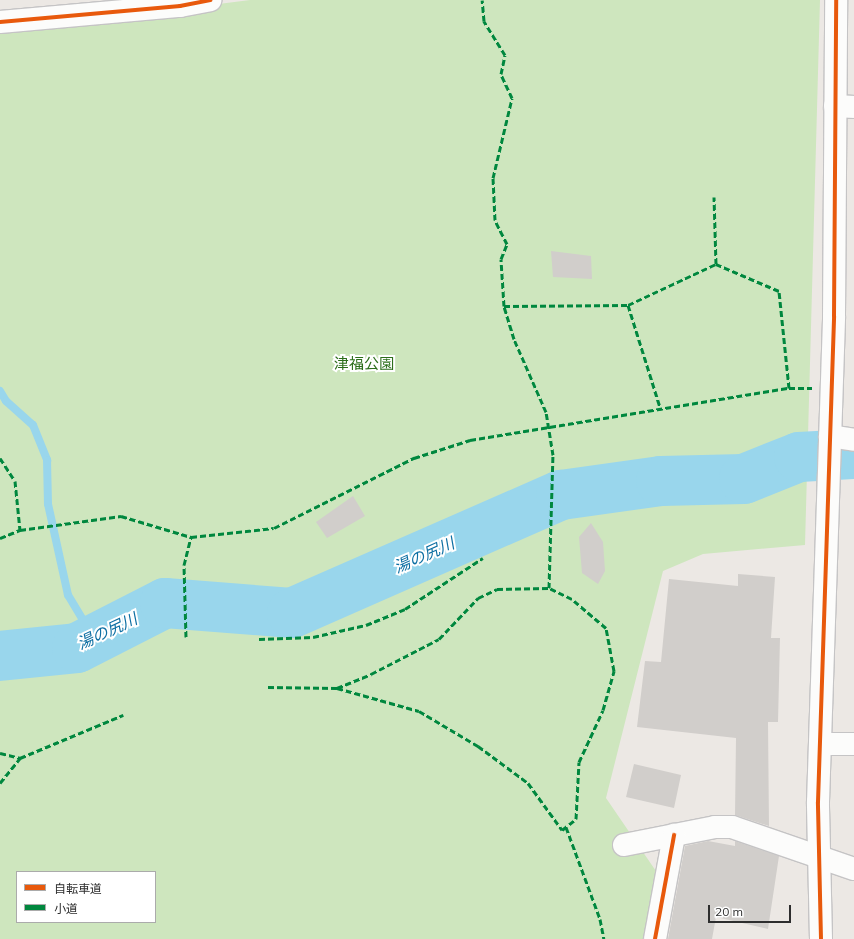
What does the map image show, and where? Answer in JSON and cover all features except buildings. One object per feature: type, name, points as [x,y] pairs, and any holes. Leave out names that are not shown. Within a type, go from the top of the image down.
[{"type":"street","points":[[0,22],[210,0]]},
{"type":"street","points":[[821,939],[819,858],[820,744],[830,436],[845,106],[836,0]]},
{"type":"street","points":[[830,436],[854,440]]},
{"type":"street","points":[[820,744],[854,744]]},
{"type":"street","points":[[624,845],[715,827],[732,827],[854,869]]},
{"type":"street","points":[[655,939],[674,835]]},
{"type":"green space","name":"津福公園","points":[[250,0],[820,0],[805,545],[703,554],[663,571],[606,798],[660,877],[654,939],[0,939],[0,32]]},
{"type":"waterway","points":[[0,391],[6,401],[33,425],[47,460],[48,504],[68,595],[95,640]]},
{"type":"waterway","name":"湯の尻川","points":[[0,656],[77,648],[165,603],[292,613],[561,495],[661,481],[744,479],[799,457],[854,454]]},
{"type":"marked path","points":[[268,687],[337,688],[371,674],[439,639],[478,598],[497,589],[549,588],[553,455],[546,412],[514,339],[504,306],[501,259],[507,244],[495,220],[493,178],[512,98],[501,74],[505,55],[484,21],[482,0]]},
{"type":"marked path","points":[[0,538],[20,530],[121,516],[191,537],[274,528],[414,458],[470,440],[789,388],[779,291],[716,264],[714,197]]},
{"type":"marked path","points":[[504,306],[628,305],[716,264]]},
{"type":"marked path","points":[[628,305],[661,410]]},
{"type":"marked path","points":[[789,388],[812,388]]},
{"type":"marked path","points":[[0,458],[15,481],[20,530]]},
{"type":"marked path","points":[[186,637],[184,565],[191,537]]},
{"type":"marked path","points":[[259,639],[313,637],[366,625],[405,609],[483,558]]},
{"type":"marked path","points":[[337,688],[419,711],[478,746],[528,783],[562,830],[576,819],[579,762],[603,710],[614,671],[606,628],[572,599],[549,588]]},
{"type":"marked path","points":[[0,753],[20,758],[123,715]]},
{"type":"marked path","points":[[0,783],[20,758]]},
{"type":"marked path","points":[[566,827],[600,919],[604,939]]},
{"type":"cycle path","points":[[0,22],[180,6],[210,0]]},
{"type":"cycle path","points":[[821,939],[818,802],[834,316],[836,0]]},
{"type":"cycle path","points":[[655,939],[674,835]]}]
